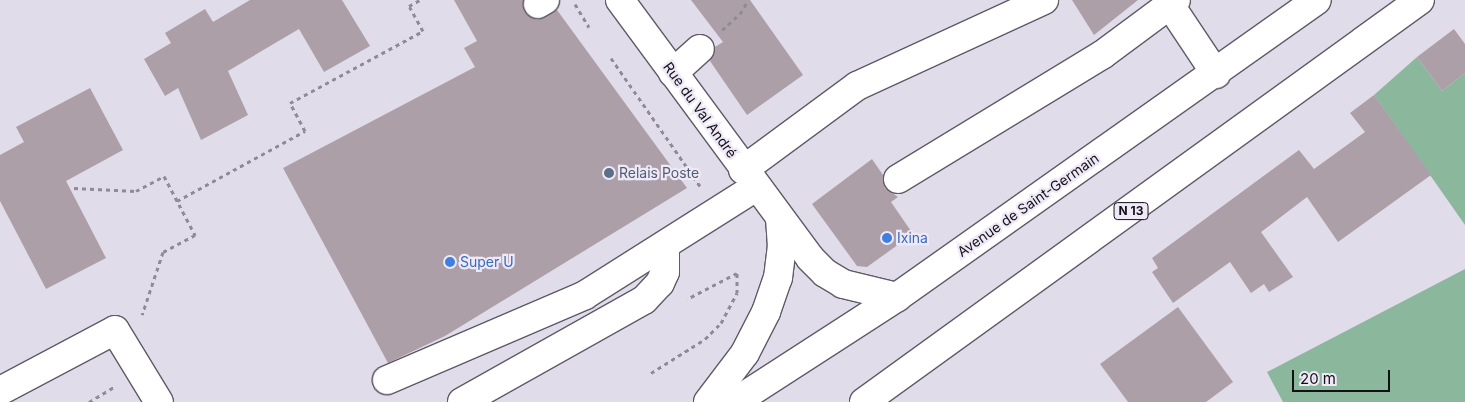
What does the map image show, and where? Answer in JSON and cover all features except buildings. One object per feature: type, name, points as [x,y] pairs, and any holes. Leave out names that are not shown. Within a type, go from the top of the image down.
[{"type":"main road","name":"Rue du Val André","points":[[620,0],[780,221],[825,273],[857,290],[897,297]]},
{"type":"main road","points":[[387,380],[585,295],[665,246],[749,178],[857,86],[1044,0]]},
{"type":"main road","name":"Avenue de Saint-Germain","points":[[735,402],[897,297],[1216,74],[1317,0]]},
{"type":"main road","name":"N 13","points":[[864,402],[1420,0]]},
{"type":"main road","points":[[1397,18],[1427,0]]},
{"type":"main road","points":[[898,179],[1102,54],[1173,2],[1216,74]]},
{"type":"main road","points":[[673,73],[700,49]]},
{"type":"main road","points":[[708,402],[745,353],[766,312],[778,278],[782,248],[780,221]]},
{"type":"main road","points":[[462,402],[644,300],[660,283],[665,272],[665,246]]},
{"type":"main road","points":[[0,391],[115,330],[159,402]]},
{"type":"path","points":[[177,201],[305,132],[290,103],[423,31],[409,6],[420,0]]},
{"type":"path","points":[[572,0],[589,27]]},
{"type":"path","points":[[700,49],[740,14],[748,0]]},
{"type":"path","points":[[611,58],[701,187]]},
{"type":"path","points":[[74,188],[136,191],[164,176],[196,235],[163,252],[143,314],[115,330]]},
{"type":"path","points":[[651,373],[705,339],[721,323],[737,293],[737,273]]},
{"type":"green space","points":[[1417,57],[1442,91],[1465,73],[1465,225],[1374,95]]},
{"type":"green space","points":[[1465,269],[1465,402],[1283,402],[1267,372]]},
{"type":"place","name":"Relais Poste","points":[[609,173]]},
{"type":"place","name":"Ixina","points":[[887,238]]},
{"type":"place","name":"Super U","points":[[450,262]]}]
